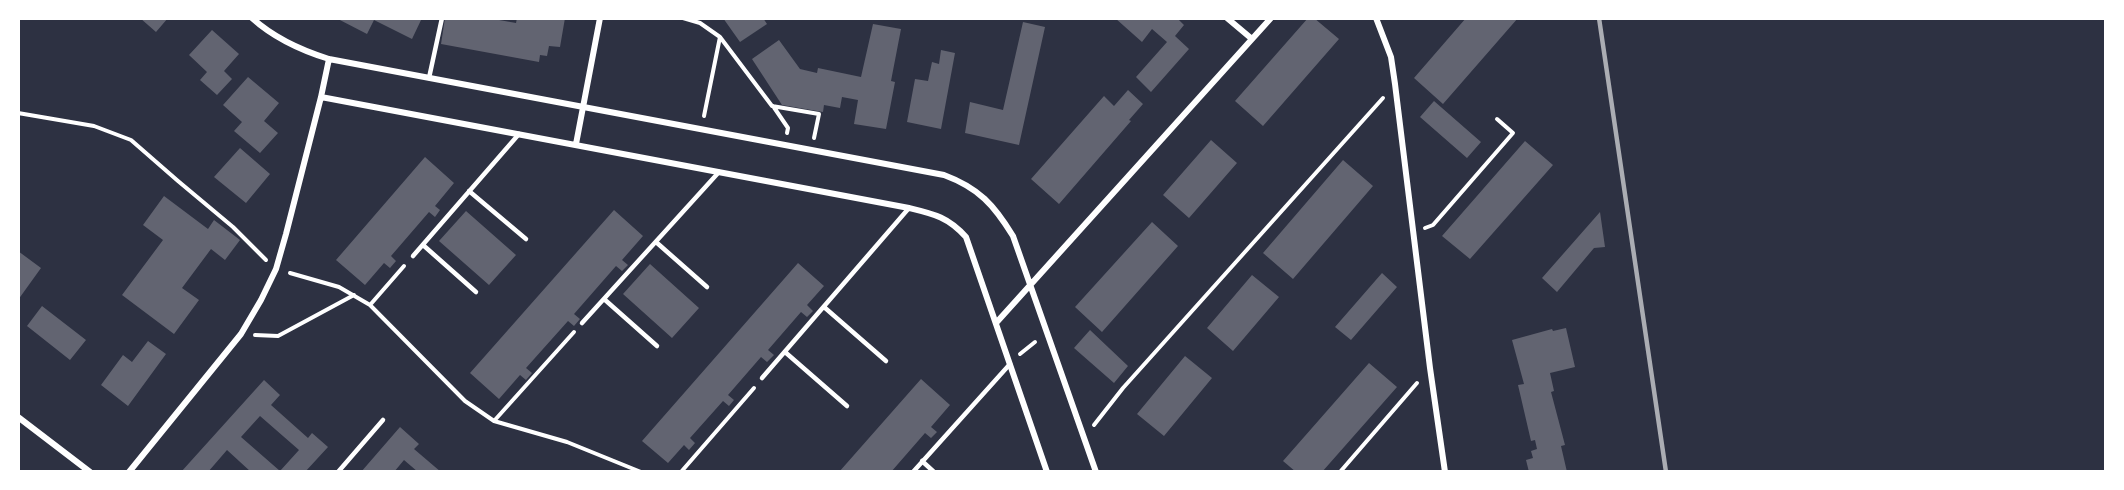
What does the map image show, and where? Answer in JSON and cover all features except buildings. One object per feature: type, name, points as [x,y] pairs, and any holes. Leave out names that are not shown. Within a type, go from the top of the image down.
[{"type":"street","points":[[252,18],[260,26],[300,50],[329,59],[944,175],[965,183],[982,195],[999,212],[1013,236],[1096,472]]},
{"type":"street","points":[[576,144],[600,18]]},
{"type":"street","points":[[1227,18],[1252,39]]},
{"type":"street","points":[[996,323],[1271,18]]},
{"type":"street","points":[[1376,18],[1391,57],[1445,472]]},
{"type":"street","points":[[129,472],[240,334],[261,300],[276,269],[329,59]]},
{"type":"street","points":[[321,97],[909,208],[943,217],[966,237],[1047,472]]},
{"type":"street","points":[[18,417],[90,472]]},
{"type":"lane","points":[[429,78],[442,18]]},
{"type":"lane","points":[[413,256],[519,134]]},
{"type":"lane","points":[[582,323],[719,172]]},
{"type":"lane","points":[[469,191],[526,239]]},
{"type":"lane","points":[[762,378],[909,208]]},
{"type":"lane","points":[[656,242],[707,287]]},
{"type":"lane","points":[[423,245],[476,292]]},
{"type":"lane","points":[[604,299],[657,346]]},
{"type":"lane","points":[[824,307],[886,361]]},
{"type":"lane","points":[[785,352],[847,406]]},
{"type":"lane","points":[[913,472],[1010,364]]},
{"type":"lane","points":[[338,472],[382,420]]},
{"type":"lane","points":[[922,461],[934,472]]},
{"type":"path","points":[[683,18],[700,23],[720,37],[788,128],[786,146]]},
{"type":"path","points":[[701,130],[720,37]]},
{"type":"path","points":[[1084,437],[1123,388],[1395,84]]},
{"type":"path","points":[[772,106],[819,114],[812,150]]},
{"type":"path","points":[[18,113],[94,126],[131,140],[233,227],[276,269],[339,286],[370,305],[465,401],[494,421],[567,442],[641,472]]},
{"type":"path","points":[[1413,233],[1433,225],[1513,133],[1497,119]]},
{"type":"path","points":[[370,305],[413,256]]},
{"type":"path","points":[[240,334],[278,336],[355,295]]},
{"type":"path","points":[[494,421],[582,323]]},
{"type":"path","points":[[1010,364],[1047,331]]},
{"type":"path","points":[[1340,472],[1430,368]]},
{"type":"path","points":[[681,472],[762,378]]},
{"type":"railway","points":[[1599,18],[1666,472]]}]
